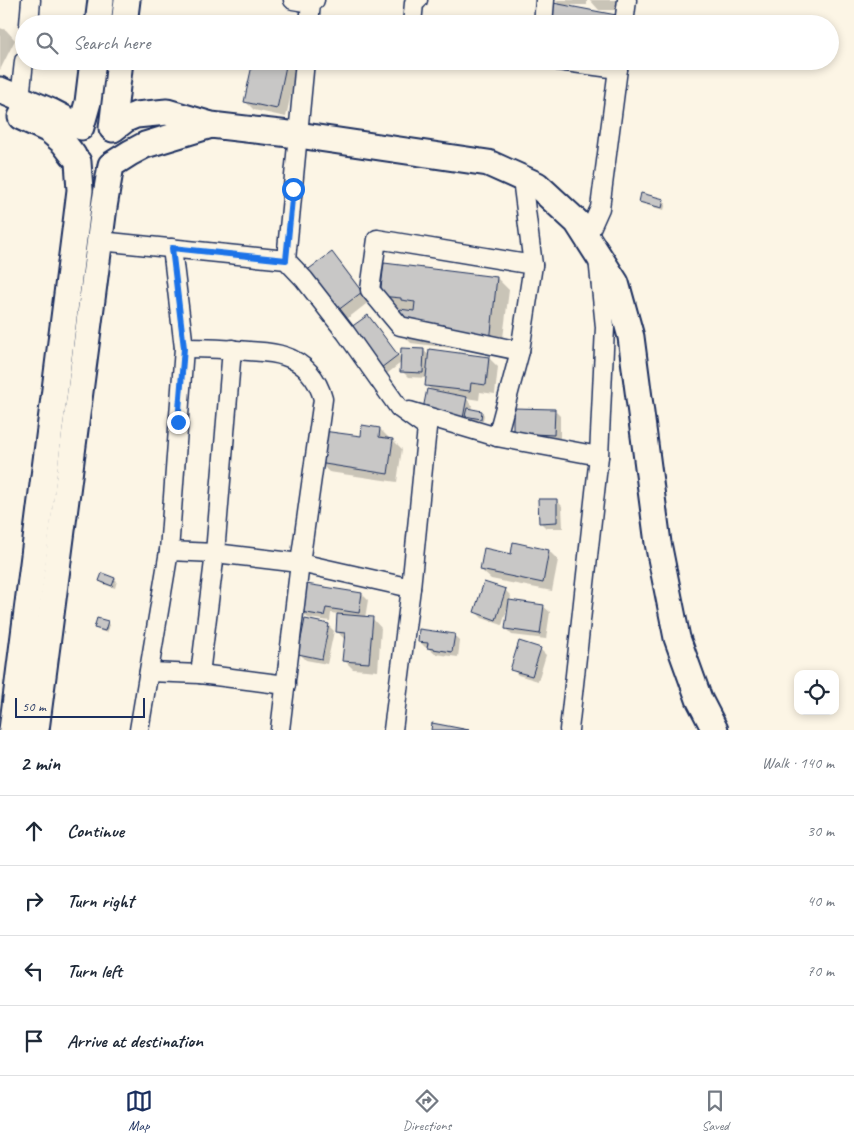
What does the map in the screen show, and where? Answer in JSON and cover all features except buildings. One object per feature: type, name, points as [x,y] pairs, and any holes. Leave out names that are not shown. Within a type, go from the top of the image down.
[{"type":"main road","points":[[99,15],[101,0]]},
{"type":"main road","points":[[125,15],[127,0]]},
{"type":"main road","points":[[81,127],[88,102],[92,70]]},
{"type":"main road","points":[[112,128],[119,70]]},
{"type":"main road","points":[[7,99],[81,127]]},
{"type":"main road","points":[[7,99],[63,142],[85,167],[95,170],[110,165],[145,145],[210,125]]},
{"type":"main road","points":[[112,128],[136,115],[166,112],[210,125],[298,135],[488,163],[537,185],[577,222],[616,283],[631,337],[658,543],[677,638],[699,699],[715,730]]},
{"type":"main road","points":[[12,730],[80,190],[76,159],[71,147],[72,139],[81,127],[88,123],[96,122],[105,124],[117,134],[119,151],[110,165],[36,730]]},
{"type":"street","points":[[30,15],[31,0]]},
{"type":"street","points":[[293,0],[313,2],[311,15]]},
{"type":"street","points":[[413,15],[414,3],[418,0]]},
{"type":"street","points":[[544,15],[545,0]]},
{"type":"street","points":[[625,15],[627,0]]},
{"type":"street","points":[[7,99],[20,70]]},
{"type":"street","points":[[286,260],[304,70]]},
{"type":"street","points":[[569,730],[599,456],[605,327],[592,245],[600,208],[618,70]]},
{"type":"street","points":[[497,437],[520,351],[533,265],[522,179]]},
{"type":"street","points":[[520,351],[400,326],[370,290],[377,239],[533,265]]},
{"type":"street","points":[[100,241],[286,260],[304,278],[400,408],[427,428],[411,588],[393,730]]},
{"type":"street","points":[[139,730],[168,551],[184,348],[172,248]]},
{"type":"street","points":[[184,348],[232,349],[285,356],[308,371],[315,378],[321,389],[323,399],[300,563],[280,730]]},
{"type":"street","points":[[200,674],[215,554],[232,349]]},
{"type":"street","points":[[400,408],[497,437],[599,456]]},
{"type":"street","points":[[168,551],[300,563],[411,588]]},
{"type":"street","points":[[149,672],[200,674],[286,685]]},
{"type":"route","points":[[178,422],[184,348],[172,248],[286,260],[293,189]]}]
